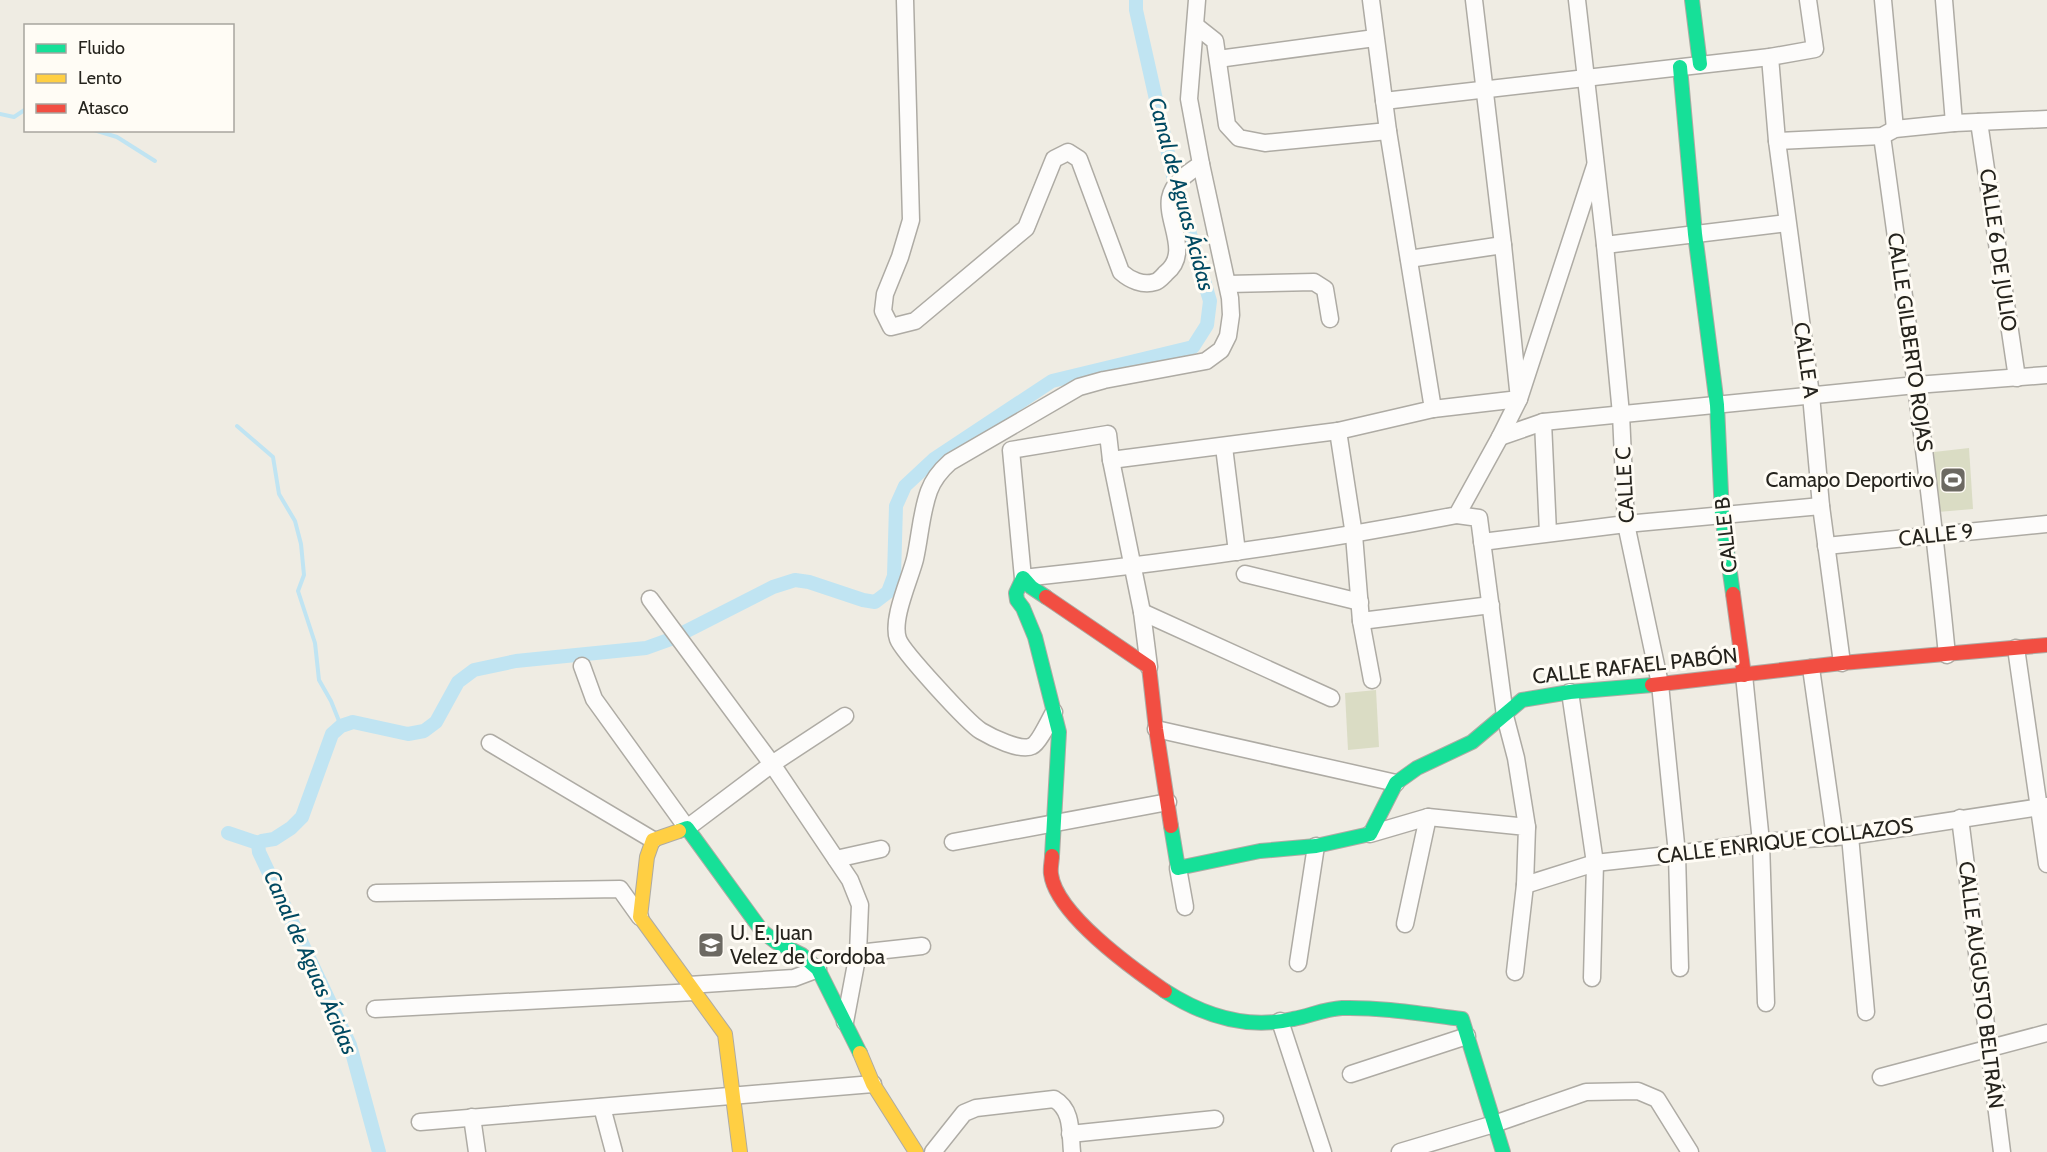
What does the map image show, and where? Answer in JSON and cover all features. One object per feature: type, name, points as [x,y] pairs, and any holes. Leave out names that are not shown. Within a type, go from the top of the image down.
[{"type":"street","points":[[905,0],[911,220],[900,257],[885,294],[883,311],[891,327],[915,321],[1026,228],[1054,159],[1068,152],[1079,159],[1121,272],[1130,280],[1144,283],[1156,282],[1170,271],[1177,255],[1176,236],[1169,207],[1171,195],[1183,176],[1201,164]]},
{"type":"street","points":[[1054,712],[1032,747],[1012,745],[980,730],[971,724],[898,639],[898,620],[915,558],[929,492],[939,473],[950,462],[1078,387],[1206,361],[1221,350],[1228,336],[1231,315],[1228,284],[1189,99],[1197,0]]},
{"type":"street","points":[[1371,0],[1388,131],[1433,409]]},
{"type":"street","points":[[1474,0],[1519,399]]},
{"type":"street","name":"CALLE C","points":[[1577,0],[1594,166],[1605,245],[1621,414],[1626,524],[1660,684],[1677,854],[1680,968]]},
{"type":"street","points":[[1692,0],[1700,64]]},
{"type":"street","points":[[1384,101],[1770,57],[1815,49],[1808,0]]},
{"type":"street","name":"CALLE GILBERTO ROJAS","points":[[1883,0],[1888,133],[1947,655]]},
{"type":"street","points":[[1944,0],[1954,123]]},
{"type":"street","points":[[1196,26],[1215,41],[1227,125],[1239,138],[1265,143],[1388,131]]},
{"type":"street","points":[[1218,59],[1375,38]]},
{"type":"street","name":"CALLE A","points":[[1770,57],[1777,141],[1811,395],[1821,506],[1842,663]]},
{"type":"street","name":"CALLE B","points":[[1680,67],[1695,234],[1717,405],[1722,515],[1744,675],[1761,842],[1766,1003]]},
{"type":"street","points":[[1777,141],[1888,133],[1954,123],[2047,119]]},
{"type":"street","name":"CALLE 6 DE JULIO","points":[[1979,122],[2017,378]]},
{"type":"street","points":[[1457,515],[1519,399],[1594,166]]},
{"type":"street","points":[[1605,245],[1787,223]]},
{"type":"street","points":[[1409,259],[1503,245]]},
{"type":"street","points":[[1228,284],[1314,282],[1325,289],[1330,319]]},
{"type":"street","points":[[1500,437],[1543,422],[1916,385],[2047,375]]},
{"type":"street","points":[[1111,460],[1338,432],[1433,409],[1519,399]]},
{"type":"street","points":[[1543,422],[1548,533]]},
{"type":"street","points":[[1338,432],[1354,535],[1361,621],[1372,680]]},
{"type":"street","points":[[1185,907],[1156,729],[1142,612],[1111,460],[1108,434],[1011,450],[1023,578],[1016,593],[1017,600],[1023,608],[1035,637],[1059,732],[1051,875],[1056,891],[1080,923],[1100,942],[1169,995],[1227,1021],[1260,1024],[1292,1020],[1323,1010],[1357,1008],[1461,1019],[1503,1152]]},
{"type":"street","points":[[1224,447],[1237,552]]},
{"type":"street","points":[[1482,542],[1626,524],[1821,506]]},
{"type":"street","points":[[1023,578],[1132,567],[1237,552],[1354,535],[1457,515],[1479,518],[1505,716],[1516,758],[1527,827],[1525,885],[1515,972]]},
{"type":"street","name":"CALLE 9","points":[[1826,546],[2047,524]]},
{"type":"street","points":[[1245,574],[1360,602]]},
{"type":"street","points":[[1023,578],[1031,587],[1149,667]]},
{"type":"street","points":[[650,599],[772,764],[850,880],[860,905],[858,953],[845,1022]]},
{"type":"street","points":[[1361,621],[1491,605]]},
{"type":"street","points":[[1142,612],[1331,698]]},
{"type":"street","name":"CALLE RAFAEL PABÓN","points":[[1370,834],[1396,783],[1417,768],[1472,742],[1522,700],[1570,692],[1842,663],[2047,645]]},
{"type":"street","points":[[2016,648],[2043,807],[2047,864]]},
{"type":"street","points":[[582,666],[594,699],[762,931],[776,942],[802,955],[818,969],[860,1050],[873,1084],[916,1152]]},
{"type":"street","points":[[1811,668],[1842,836],[1866,1012]]},
{"type":"street","points":[[1570,692],[1595,863],[1592,978]]},
{"type":"street","points":[[640,917],[646,857],[653,840],[687,828],[772,764],[845,716]]},
{"type":"street","points":[[1156,729],[1396,783]]},
{"type":"street","points":[[490,743],[653,840]]},
{"type":"street","points":[[953,842],[1168,802]]},
{"type":"street","name":"CALLE ENRIQUE COLLAZOS","points":[[1525,885],[1595,863],[1761,842],[1842,836],[2043,807]]},
{"type":"street","points":[[1178,868],[1260,851],[1316,846],[1370,834],[1428,817],[1527,827]]},
{"type":"street","points":[[1405,924],[1428,817]]},
{"type":"street","name":"CALLE AUGUSTO BELTRÁN","points":[[1960,818],[2002,1152]]},
{"type":"street","points":[[1298,963],[1316,846]]},
{"type":"street","points":[[836,859],[881,849]]},
{"type":"street","points":[[376,893],[620,889],[724,1034],[740,1152]]},
{"type":"street","points":[[858,953],[922,946]]},
{"type":"street","points":[[375,1009],[692,988],[794,978],[818,969]]},
{"type":"street","points":[[1280,1021],[1323,1152]]},
{"type":"street","points":[[1881,1077],[2047,1033]]},
{"type":"street","points":[[1351,1074],[1467,1036]]},
{"type":"street","points":[[420,1122],[873,1084]]},
{"type":"street","points":[[1400,1152],[1494,1124],[1586,1092],[1638,1090],[1658,1099],[1690,1152]]},
{"type":"street","points":[[933,1152],[964,1113],[976,1108],[1054,1099],[1067,1111],[1072,1152]]},
{"type":"street","points":[[602,1107],[614,1152]]},
{"type":"street","points":[[472,1118],[477,1152]]},
{"type":"street","points":[[1070,1134],[1215,1119]]},
{"type":"green space","name":"Camapo Deportivo","points":[[1969,448],[1973,509],[1938,512],[1934,452]]},
{"type":"green space","points":[[1376,690],[1379,747],[1348,750],[1345,693]]},
{"type":"waterway","name":"Canal de Aguas Ácidas","points":[[379,1152],[350,1045],[259,852],[258,843],[274,839],[291,828],[302,817],[332,734],[341,726],[353,722],[408,734],[424,731],[436,722],[458,682],[474,670],[516,661],[646,648],[671,639],[773,587],[795,580],[875,602],[888,592],[894,576],[896,506],[905,486],[934,459],[1052,381],[1193,347],[1207,325],[1210,301],[1174,180],[1136,10],[1136,0]]},
{"type":"waterway","points":[[0,114],[14,117],[24,110]]},
{"type":"waterway","points":[[101,132],[117,137],[155,161]]},
{"type":"waterway","points":[[237,426],[273,457],[279,494],[295,521],[301,544],[304,575],[298,591],[315,643],[319,680],[341,726]]},
{"type":"waterway","name":"Canal de Aguas Ácidas","points":[[228,833],[258,843]]},
{"type":"traffic: fast","points":[[1692,0],[1700,64]]},
{"type":"traffic: fast","points":[[1680,67],[1695,234],[1717,405],[1722,515],[1733,594]]},
{"type":"traffic: fast","points":[[1046,597],[1031,587],[1023,578],[1016,593],[1017,600],[1023,608],[1035,637],[1059,732],[1052,856]]},
{"type":"traffic: fast","points":[[1171,826],[1178,868],[1260,851],[1316,846],[1370,834],[1396,783],[1417,768],[1472,742],[1522,700],[1570,692],[1652,685]]},
{"type":"traffic: fast","points":[[679,831],[687,828],[762,931],[776,942],[802,955],[818,969],[860,1053]]},
{"type":"traffic: fast","points":[[1165,991],[1211,1014],[1243,1022],[1276,1022],[1342,1008],[1387,1010],[1462,1019],[1503,1152]]},
{"type":"traffic: slow","points":[[679,831],[653,840],[647,857],[640,917],[725,1034],[740,1152]]},
{"type":"traffic: slow","points":[[860,1053],[873,1084],[916,1152]]},
{"type":"traffic: jam","points":[[1733,594],[1744,675]]},
{"type":"traffic: jam","points":[[1046,597],[1149,667],[1171,826]]},
{"type":"traffic: jam","points":[[1652,685],[1842,663],[2047,645]]},
{"type":"traffic: jam","points":[[1052,856],[1051,874],[1056,890],[1066,906],[1116,955],[1165,991]]},
{"type":"place","name":"Camapo Deportivo","points":[[1953,480]]},
{"type":"place","name":"U. E. Juan Velez de Cordoba","points":[[711,945]]}]
